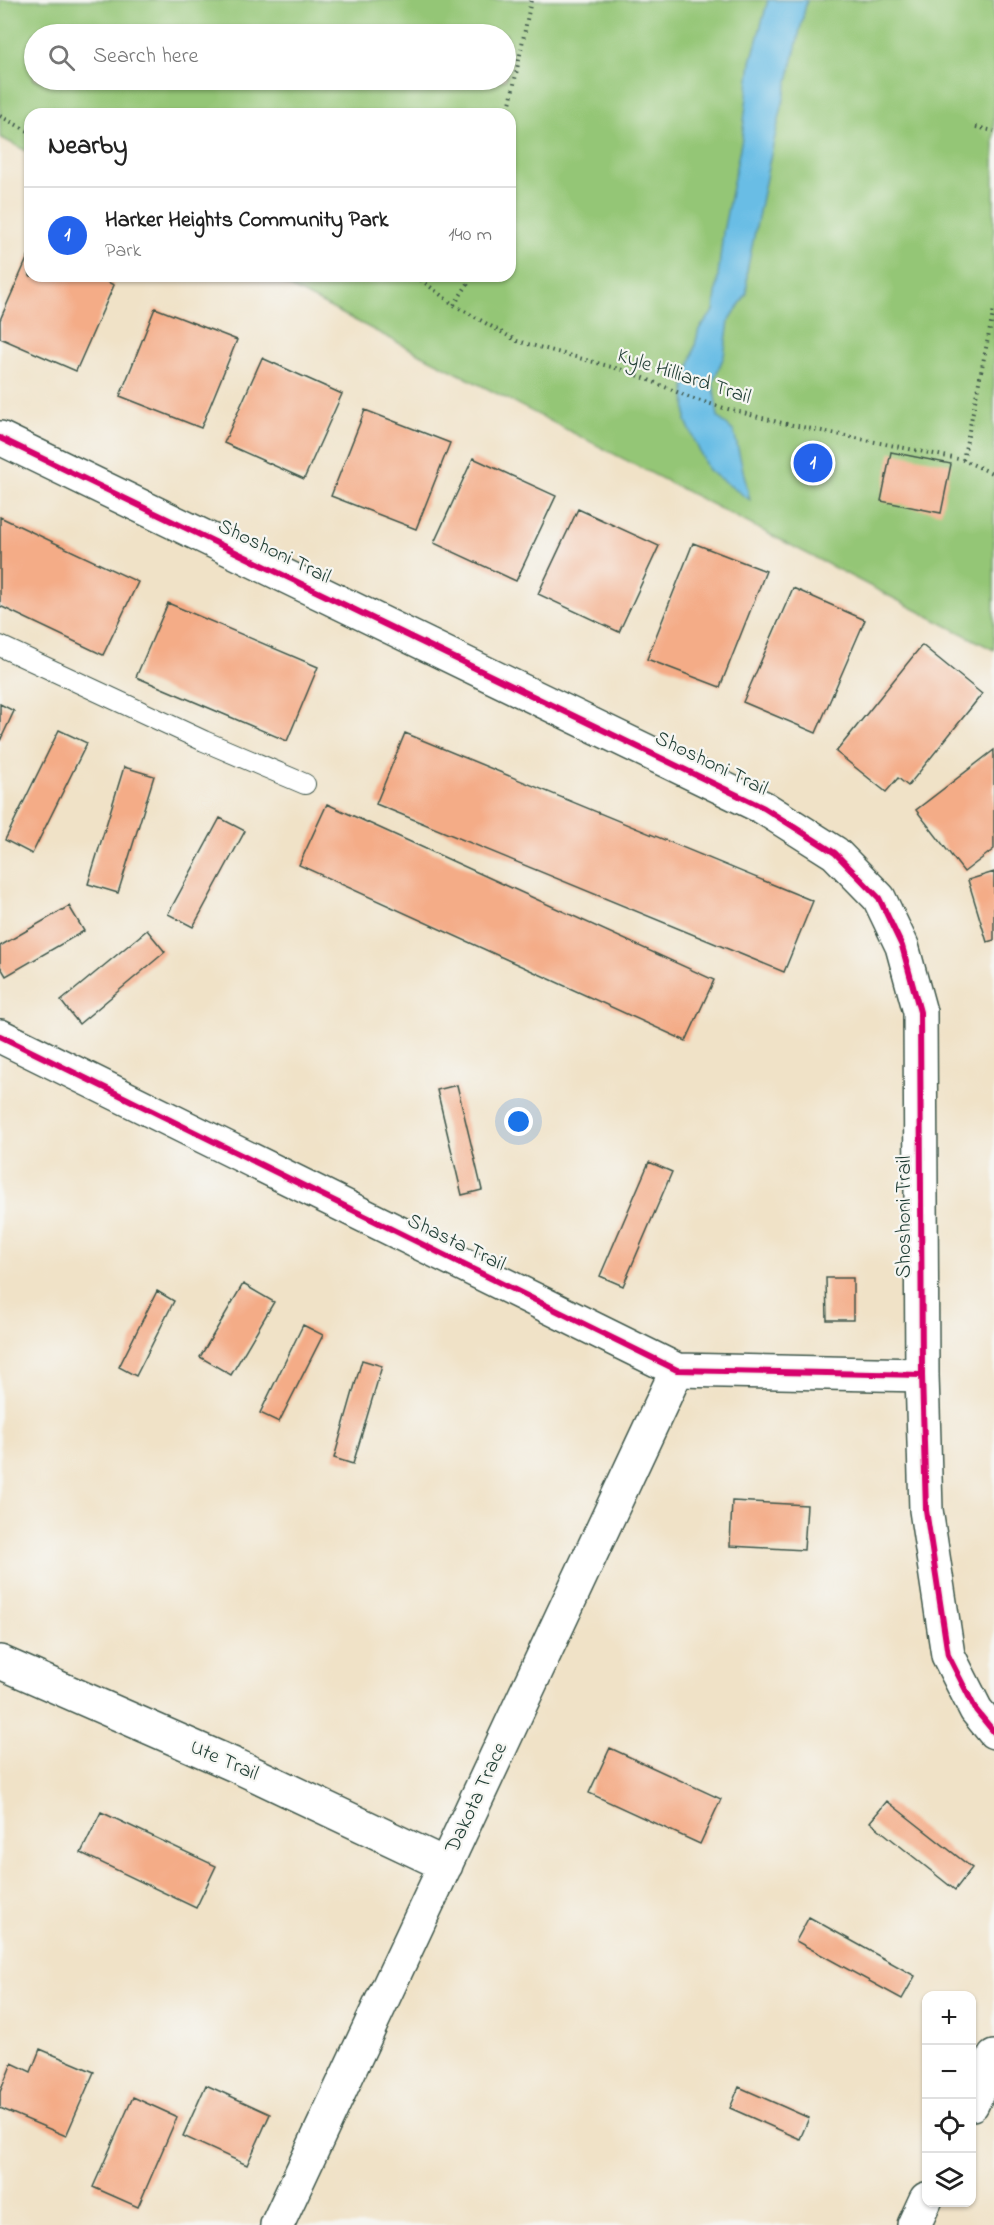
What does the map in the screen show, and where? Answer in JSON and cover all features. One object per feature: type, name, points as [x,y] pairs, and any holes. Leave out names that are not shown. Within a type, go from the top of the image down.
[{"type":"street","name":"Shoshoni Trail","points":[[0,438],[764,808],[835,853],[879,898],[902,946],[920,1012],[922,1375],[926,1510],[948,1655],[976,1710],[994,1732]]},
{"type":"street","name":"Shasta Trail","points":[[0,1036],[676,1371],[922,1375]]},
{"type":"street","name":"Dakota Trace","points":[[277,2225],[676,1371]]},
{"type":"street","name":"Ute Trail","points":[[0,1662],[237,1766],[446,1865]]},
{"type":"street","points":[[974,2099],[994,2057]]},
{"type":"street","points":[[914,2225],[923,2207]]},
{"type":"lane","points":[[0,646],[204,741],[304,784]]},
{"type":"path","points":[[516,74],[531,0]]},
{"type":"path","points":[[509,108],[513,90]]},
{"type":"path","points":[[0,116],[24,129]]},
{"type":"path","points":[[976,127],[994,131]]},
{"type":"path","points":[[454,305],[469,282]]},
{"type":"path","points":[[963,460],[994,309]]},
{"type":"green space","points":[[0,0],[994,0],[994,650],[281,282],[516,282],[516,108],[24,108],[24,150],[0,137]]},
{"type":"water","points":[[768,0],[807,0],[770,158],[747,271],[747,293],[729,321],[724,356],[713,382],[718,417],[734,432],[750,500],[708,470],[686,421],[685,385],[699,329],[714,311],[723,232],[742,138],[751,62]]},
{"type":"building","points":[[24,266],[24,282],[108,282],[114,285],[76,371],[0,338],[0,320]]},
{"type":"building","points":[[155,308],[237,340],[201,428],[120,396]]},
{"type":"building","points":[[262,358],[342,394],[304,479],[224,443]]},
{"type":"building","points":[[365,410],[450,443],[416,529],[331,496]]},
{"type":"building","points":[[891,452],[951,464],[941,513],[881,501]]},
{"type":"building","points":[[473,458],[556,496],[516,581],[434,543]]},
{"type":"building","points":[[578,509],[659,546],[619,632],[538,594]]},
{"type":"building","points":[[0,517],[138,582],[103,655],[0,606]]},
{"type":"building","points":[[693,543],[766,571],[720,687],[647,659]]},
{"type":"building","points":[[793,588],[865,620],[816,733],[743,702]]},
{"type":"building","points":[[168,603],[318,667],[287,741],[136,677]]},
{"type":"building","points":[[922,645],[982,694],[908,786],[898,778],[886,792],[836,752]]},
{"type":"building","points":[[0,704],[14,711],[0,741]]},
{"type":"building","points":[[59,730],[87,743],[32,854],[5,840]]},
{"type":"building","points":[[405,733],[813,901],[784,972],[376,804]]},
{"type":"building","points":[[994,750],[994,849],[964,872],[916,810]]},
{"type":"building","points":[[124,767],[154,776],[118,893],[88,884]]},
{"type":"building","points":[[327,804],[714,980],[686,1041],[299,865]]},
{"type":"building","points":[[220,818],[245,831],[193,927],[168,914]]},
{"type":"building","points":[[994,872],[994,940],[987,942],[968,880]]},
{"type":"building","points":[[69,906],[84,931],[6,976],[0,966],[0,946]]},
{"type":"building","points":[[147,930],[165,952],[79,1024],[61,1001]]},
{"type":"building","points":[[457,1085],[482,1190],[462,1195],[437,1090]]},
{"type":"building","points":[[649,1162],[672,1172],[623,1286],[600,1276]]},
{"type":"building","points":[[826,1278],[853,1278],[853,1320],[827,1320]]},
{"type":"building","points":[[243,1284],[274,1302],[231,1375],[200,1357]]},
{"type":"building","points":[[157,1291],[174,1301],[136,1376],[119,1367]]},
{"type":"building","points":[[303,1325],[323,1335],[279,1422],[260,1413]]},
{"type":"building","points":[[362,1360],[382,1366],[353,1464],[334,1458]]},
{"type":"building","points":[[732,1501],[807,1505],[804,1550],[730,1546]]},
{"type":"building","points":[[610,1748],[721,1799],[700,1844],[589,1793]]},
{"type":"building","points":[[887,1801],[972,1868],[955,1890],[870,1822]]},
{"type":"building","points":[[101,1812],[216,1866],[196,1908],[81,1853]]},
{"type":"building","points":[[809,1917],[915,1976],[902,1999],[796,1941]]},
{"type":"building","points":[[40,2049],[94,2072],[66,2136],[0,2108],[0,2092],[12,2063],[31,2072]]},
{"type":"building","points":[[206,2085],[270,2114],[247,2165],[183,2136]]},
{"type":"building","points":[[739,2087],[809,2118],[800,2139],[730,2108]]},
{"type":"building","points":[[133,2097],[177,2117],[138,2207],[93,2187]]},
{"type":"cycle path","points":[[0,438],[764,808],[835,853],[879,898],[902,946],[920,1012],[922,1375],[926,1510],[948,1655],[976,1710],[994,1732]]},
{"type":"cycle path","points":[[0,1036],[677,1370],[922,1375]]},
{"type":"place","name":"Harker Heights Community Park","points":[[813,463]]}]
